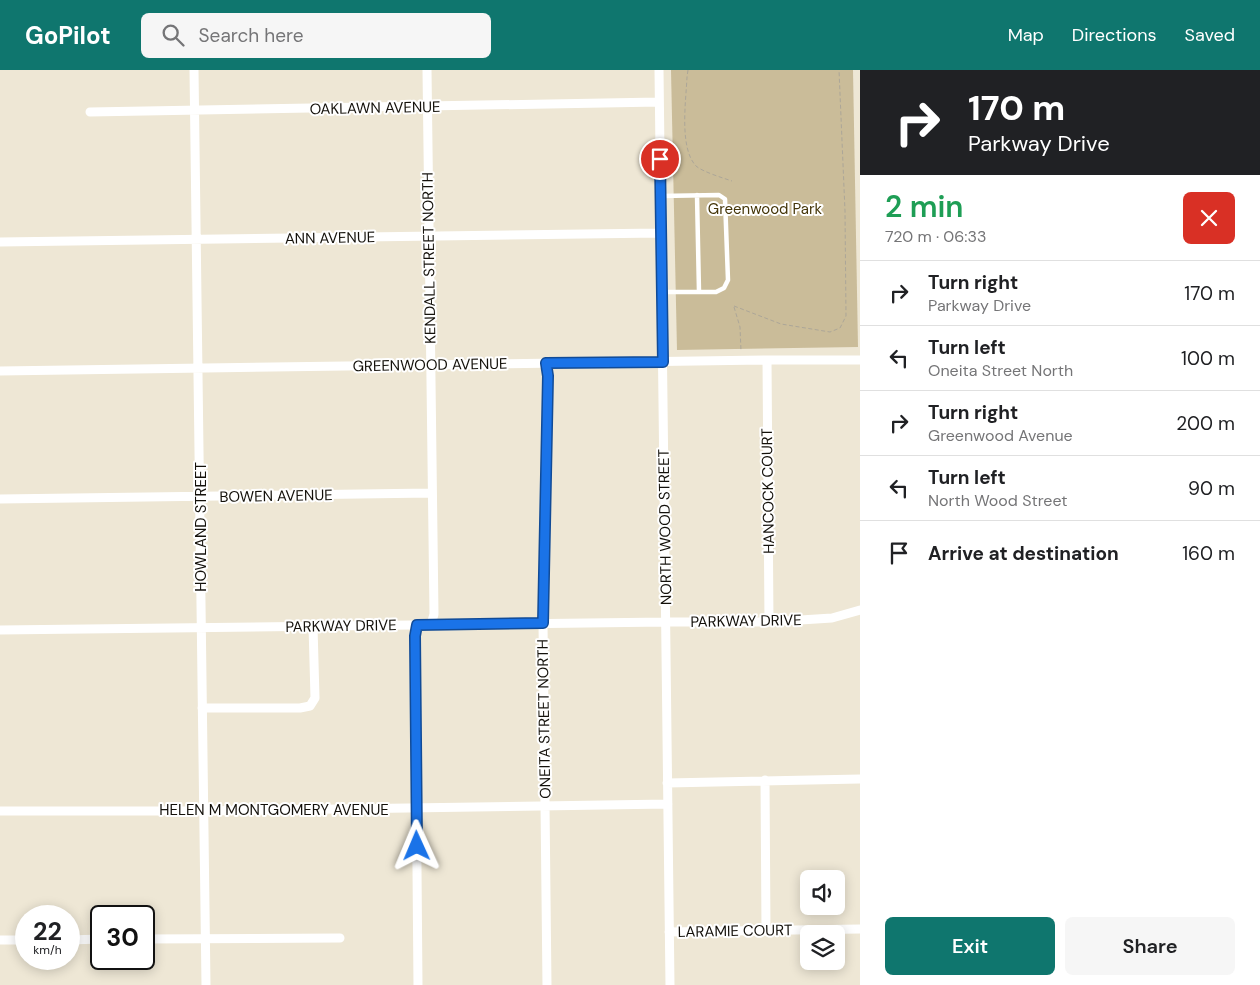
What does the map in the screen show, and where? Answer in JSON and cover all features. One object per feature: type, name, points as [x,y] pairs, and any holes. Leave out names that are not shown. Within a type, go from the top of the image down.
[{"type":"street","name":"HOWLAND STREET","points":[[194,70],[206,985]]},
{"type":"street","name":"KENDALL STREET NORTH","points":[[427,70],[434,614],[431,625]]},
{"type":"street","name":"NORTH WOOD STREET","points":[[659,70],[670,985]]},
{"type":"street","name":"OAKLAWN AVENUE","points":[[90,112],[428,108],[659,102]]},
{"type":"street","name":"ANN AVENUE","points":[[0,242],[660,233]]},
{"type":"street","name":"HANCOCK COURT","points":[[767,360],[769,622]]},
{"type":"street","name":"GREENWOOD AVENUE","points":[[0,371],[860,360]]},
{"type":"street","name":"ONEITA STREET NORTH","points":[[546,363],[548,376],[543,623],[548,985]]},
{"type":"street","name":"BOWEN AVENUE","points":[[0,500],[431,493]]},
{"type":"street","name":"PARKWAY DRIVE","points":[[0,630],[769,622],[832,618],[860,610]]},
{"type":"street","points":[[417,625],[415,636],[418,985]]},
{"type":"street","points":[[202,708],[300,708],[310,706],[315,698],[313,626]]},
{"type":"street","points":[[668,782],[860,779]]},
{"type":"street","points":[[765,780],[766,931]]},
{"type":"street","name":"HELEN M MONTGOMERY AVENUE","points":[[0,810],[204,811],[668,804]]},
{"type":"street","name":"LARAMIE COURT","points":[[669,932],[860,930]]},
{"type":"street","points":[[155,939],[340,938]]},
{"type":"street","points":[[0,940],[15,940]]},
{"type":"lane","points":[[697,195],[699,292]]},
{"type":"lane","points":[[660,196],[719,195],[725,198],[727,204],[728,280],[724,288],[716,292],[661,292]]},
{"type":"path","points":[[688,70],[685,138],[691,157],[697,167],[732,182]]},
{"type":"path","points":[[741,351],[740,327],[734,306],[781,324],[830,332],[840,328],[846,316],[845,211],[839,70]]},
{"type":"green space","name":"Greenwood Park","points":[[671,70],[853,70],[858,347],[677,350]]},
{"type":"route","points":[[417,846],[415,636],[417,625],[543,623],[548,376],[546,363],[663,362],[660,159]]}]
